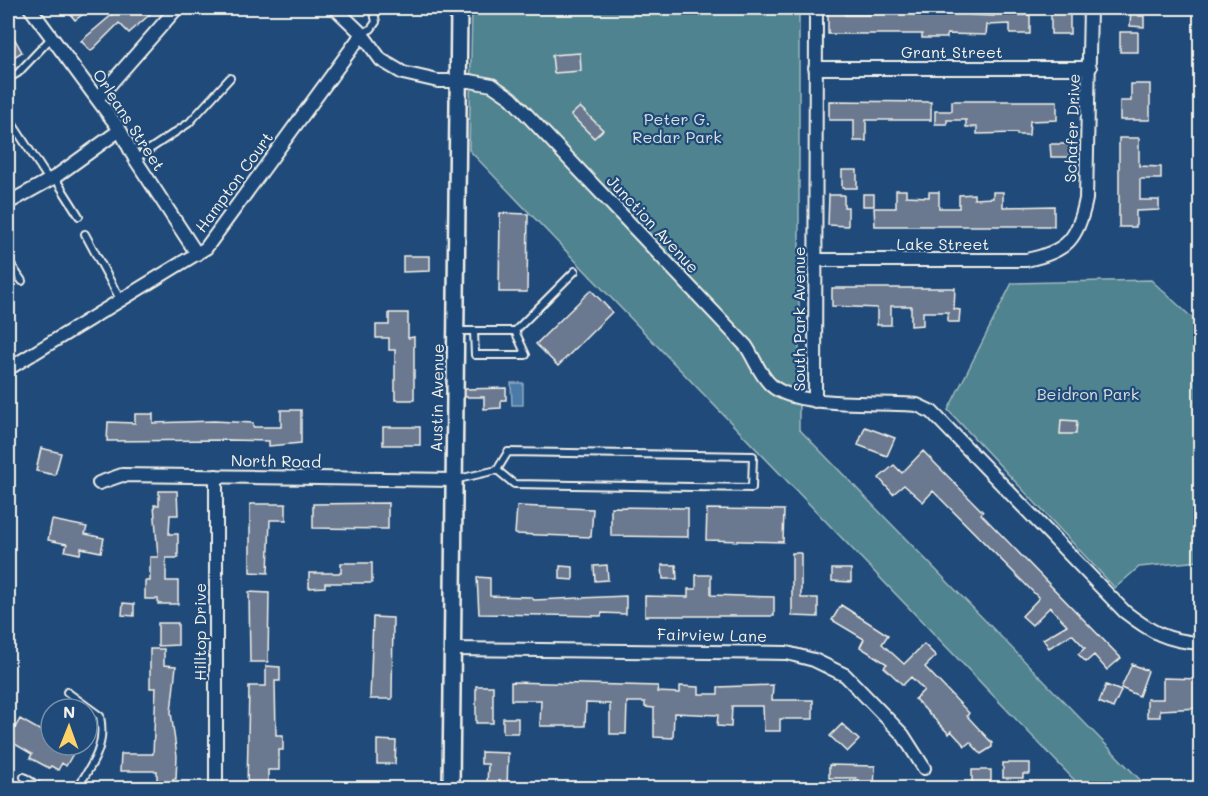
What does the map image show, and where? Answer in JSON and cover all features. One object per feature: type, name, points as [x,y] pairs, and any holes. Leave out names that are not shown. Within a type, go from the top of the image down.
[{"type":"street","name":"Orleans Street","points":[[30,8],[120,130],[135,159],[197,254]]},
{"type":"street","points":[[98,98],[177,8]]},
{"type":"street","name":"Junction Avenue","points":[[335,8],[362,34],[381,60],[403,73],[438,81],[492,85],[511,98],[746,346],[770,384],[783,394],[815,401]]},
{"type":"street","name":"Austin Avenue","points":[[451,789],[459,8]]},
{"type":"street","name":"South Park Avenue","points":[[816,8],[815,401],[917,405],[932,412],[1125,612],[1150,631],[1175,641],[1200,643]]},
{"type":"street","name":"Schafer Drive","points":[[1067,244],[1081,225],[1086,199],[1090,8]]},
{"type":"street","name":"Hampton Court","points":[[8,369],[206,248],[362,34]]},
{"type":"street","name":"Grant Street","points":[[815,68],[1090,68]]},
{"type":"street","points":[[8,203],[52,179],[120,130]]},
{"type":"street","name":"Lake Street","points":[[816,260],[1026,260],[1050,255],[1067,244]]},
{"type":"street","name":"North Road","points":[[99,483],[122,475],[454,480]]},
{"type":"street","name":"Hilltop Drive","points":[[216,476],[216,789]]},
{"type":"street","name":"Fairview Lane","points":[[452,649],[787,652],[814,660],[845,675],[903,735],[924,768]]},
{"type":"lane","points":[[362,34],[371,29],[376,21],[373,8]]},
{"type":"lane","points":[[8,79],[18,73],[51,38]]},
{"type":"lane","points":[[135,159],[189,123],[230,78]]},
{"type":"lane","points":[[8,117],[79,216]]},
{"type":"lane","points":[[85,234],[120,301]]},
{"type":"lane","points":[[8,260],[22,281]]},
{"type":"lane","points":[[455,332],[515,332],[575,271]]},
{"type":"lane","points":[[474,332],[474,355],[526,355],[515,332]]},
{"type":"lane","points":[[454,480],[497,470],[508,452],[753,456],[752,488],[514,484],[497,470]]},
{"type":"lane","points":[[67,692],[100,716],[101,723],[101,746],[97,757],[77,789]]},
{"type":"lane","points":[[24,777],[41,789]]},
{"type":"green space","name":"Peter G. Redar Park","points":[[472,8],[799,8],[799,429],[1148,788],[1082,788],[469,150]]},
{"type":"green space","name":"Beidron Park","points":[[1151,280],[1200,325],[1200,561],[1139,567],[1115,588],[948,410],[1012,283]]},
{"type":"water","points":[[511,383],[523,383],[523,405],[512,405]]},
{"type":"building","points":[[65,8],[92,8],[75,20]]},
{"type":"building","points":[[120,8],[157,8],[129,33],[119,23],[91,51],[81,41]]},
{"type":"building","points":[[828,8],[845,8],[845,15],[869,15],[869,8],[971,8],[971,15],[994,16],[994,11],[1006,11],[1006,15],[1030,15],[1030,34],[1010,34],[1010,24],[987,25],[986,35],[947,34],[947,38],[922,38],[922,34],[828,34]]},
{"type":"building","points":[[1131,8],[1139,8],[1139,16],[1144,16],[1144,27],[1130,26]]},
{"type":"building","points":[[1051,10],[1070,10],[1070,34],[1051,34]]},
{"type":"building","points":[[8,27],[22,52],[8,61]]},
{"type":"building","points":[[1120,32],[1138,32],[1138,52],[1120,52]]},
{"type":"building","points":[[580,53],[581,71],[554,73],[552,55]]},
{"type":"building","points":[[1131,84],[1150,84],[1150,120],[1120,120],[1120,101],[1131,101]]},
{"type":"building","points":[[829,101],[931,102],[931,120],[866,120],[866,141],[854,141],[854,120],[829,120]]},
{"type":"building","points":[[952,101],[1057,101],[1057,120],[1030,121],[1029,135],[977,134],[977,127],[966,127],[966,120],[947,120],[947,124],[935,124],[935,111],[952,111]]},
{"type":"building","points":[[580,107],[603,130],[594,138],[571,115]]},
{"type":"building","points":[[1119,138],[1139,138],[1139,166],[1161,167],[1161,179],[1140,179],[1140,200],[1159,200],[1159,210],[1136,211],[1136,227],[1119,227]]},
{"type":"building","points":[[1050,144],[1069,144],[1069,157],[1051,157]]},
{"type":"building","points":[[842,170],[857,170],[857,188],[842,188]]},
{"type":"building","points":[[896,190],[906,190],[906,196],[929,197],[929,192],[939,192],[939,208],[959,208],[959,195],[974,194],[974,199],[993,198],[993,192],[1003,192],[1003,207],[1054,206],[1054,226],[875,226],[874,208],[896,208]]},
{"type":"building","points":[[863,194],[874,194],[874,206],[863,206]]},
{"type":"building","points":[[829,195],[844,195],[844,207],[848,207],[848,226],[828,225]]},
{"type":"building","points":[[500,213],[528,214],[527,292],[499,292]]},
{"type":"building","points":[[403,256],[430,256],[430,271],[403,272]]},
{"type":"building","points":[[832,288],[955,288],[954,309],[960,310],[959,322],[948,322],[948,312],[923,312],[923,325],[911,326],[911,306],[891,306],[891,325],[877,325],[877,308],[832,306]]},
{"type":"building","points":[[591,290],[612,312],[558,366],[536,344]]},
{"type":"building","points":[[389,313],[408,313],[408,338],[414,337],[414,400],[395,400],[395,350],[389,350],[389,338],[376,338],[376,325],[389,325]]},
{"type":"building","points":[[506,388],[506,400],[501,400],[501,408],[484,409],[484,397],[465,397],[465,389]]},
{"type":"building","points":[[281,410],[301,410],[301,443],[269,446],[269,441],[107,441],[108,422],[135,423],[135,414],[153,414],[153,423],[214,421],[253,423],[253,427],[281,427]]},
{"type":"building","points":[[1061,420],[1077,421],[1076,434],[1060,434]]},
{"type":"building","points":[[383,427],[420,427],[420,445],[383,445]]},
{"type":"building","points":[[865,427],[895,438],[887,456],[858,445]]},
{"type":"building","points":[[41,448],[61,453],[55,475],[36,471]]},
{"type":"building","points":[[923,451],[1121,658],[1107,670],[1094,655],[1086,662],[1078,654],[1085,648],[1072,634],[1049,648],[1043,639],[1067,625],[1050,607],[1032,625],[1022,616],[1039,598],[933,491],[923,502],[904,485],[893,494],[879,478],[894,465],[902,473]]},
{"type":"building","points":[[159,491],[177,491],[178,515],[170,515],[169,534],[178,534],[178,558],[166,558],[166,581],[178,581],[178,604],[158,604],[158,599],[145,599],[145,581],[150,581],[150,557],[158,557],[154,505],[159,505]]},
{"type":"building","points":[[388,503],[388,529],[313,528],[313,504]]},
{"type":"building","points":[[250,504],[286,504],[286,520],[270,520],[268,573],[250,572]]},
{"type":"building","points":[[517,506],[593,509],[591,537],[515,534]]},
{"type":"building","points":[[611,507],[688,508],[688,537],[611,536]]},
{"type":"building","points":[[707,509],[784,510],[783,542],[706,540]]},
{"type":"building","points":[[52,520],[87,527],[85,534],[104,538],[101,552],[81,548],[80,554],[65,551],[67,544],[48,540]]},
{"type":"building","points":[[792,553],[801,553],[801,598],[818,598],[818,617],[792,616]]},
{"type":"building","points":[[341,563],[372,563],[372,583],[325,583],[325,587],[309,588],[309,573],[341,573]]},
{"type":"building","points":[[607,565],[608,580],[595,581],[594,566]]},
{"type":"building","points":[[662,565],[676,565],[677,579],[663,579]]},
{"type":"building","points":[[560,566],[573,567],[573,580],[560,579]]},
{"type":"building","points":[[832,569],[851,569],[851,582],[832,581]]},
{"type":"building","points":[[696,575],[711,575],[711,595],[774,597],[774,616],[645,616],[645,596],[688,597],[688,589],[696,589]]},
{"type":"building","points":[[477,577],[490,578],[490,596],[531,597],[534,600],[626,596],[626,614],[602,613],[601,616],[479,614]]},
{"type":"building","points":[[249,592],[269,593],[268,662],[250,662]]},
{"type":"building","points":[[123,603],[134,604],[134,616],[122,615]]},
{"type":"building","points":[[841,605],[888,635],[882,644],[904,664],[924,644],[936,656],[925,667],[969,713],[967,716],[992,743],[992,747],[981,754],[970,742],[965,746],[951,731],[949,734],[915,699],[924,690],[911,677],[903,685],[884,667],[887,664],[860,647],[864,639],[832,620]]},
{"type":"building","points":[[373,617],[393,618],[392,699],[370,699]]},
{"type":"building","points":[[158,623],[178,623],[178,645],[158,646]]},
{"type":"building","points":[[150,649],[164,649],[164,665],[176,666],[171,712],[177,756],[173,789],[157,789],[157,771],[120,771],[121,754],[153,754],[156,688],[150,688]]},
{"type":"building","points":[[1132,664],[1148,671],[1139,696],[1121,688]]},
{"type":"building","points":[[266,666],[280,667],[280,681],[275,681],[276,735],[283,735],[283,750],[279,750],[279,770],[268,770],[268,789],[247,789],[249,686],[266,686]]},
{"type":"building","points":[[1163,678],[1200,679],[1200,708],[1160,710],[1160,717],[1147,717],[1147,699],[1163,699]]},
{"type":"building","points":[[511,682],[658,686],[657,692],[680,693],[680,686],[699,687],[699,694],[718,694],[718,687],[773,685],[772,700],[813,700],[813,719],[780,719],[780,731],[764,731],[763,706],[732,706],[731,727],[717,726],[718,715],[674,713],[673,738],[654,737],[654,708],[645,707],[645,702],[627,702],[626,734],[610,734],[610,704],[586,703],[585,726],[540,726],[541,700],[511,700]]},
{"type":"building","points":[[1106,685],[1121,691],[1113,708],[1099,702]]},
{"type":"building","points":[[476,686],[493,686],[493,723],[476,723]]},
{"type":"building","points":[[503,718],[518,718],[518,733],[503,733]]},
{"type":"building","points":[[20,719],[39,730],[39,757],[71,757],[66,766],[62,763],[58,770],[51,766],[49,768],[30,758],[32,754],[8,740]]},
{"type":"building","points":[[842,724],[859,740],[847,752],[830,736]]},
{"type":"building","points":[[377,740],[396,741],[395,764],[377,764]]},
{"type":"building","points":[[481,752],[508,753],[507,789],[491,789],[491,785],[487,785],[488,764],[481,764]]},
{"type":"building","points":[[1003,763],[1030,763],[1030,774],[1023,774],[1023,778],[1003,778]]},
{"type":"building","points":[[829,765],[875,766],[874,789],[856,789],[856,778],[829,778]]},
{"type":"building","points":[[972,770],[991,770],[991,789],[972,789]]}]
